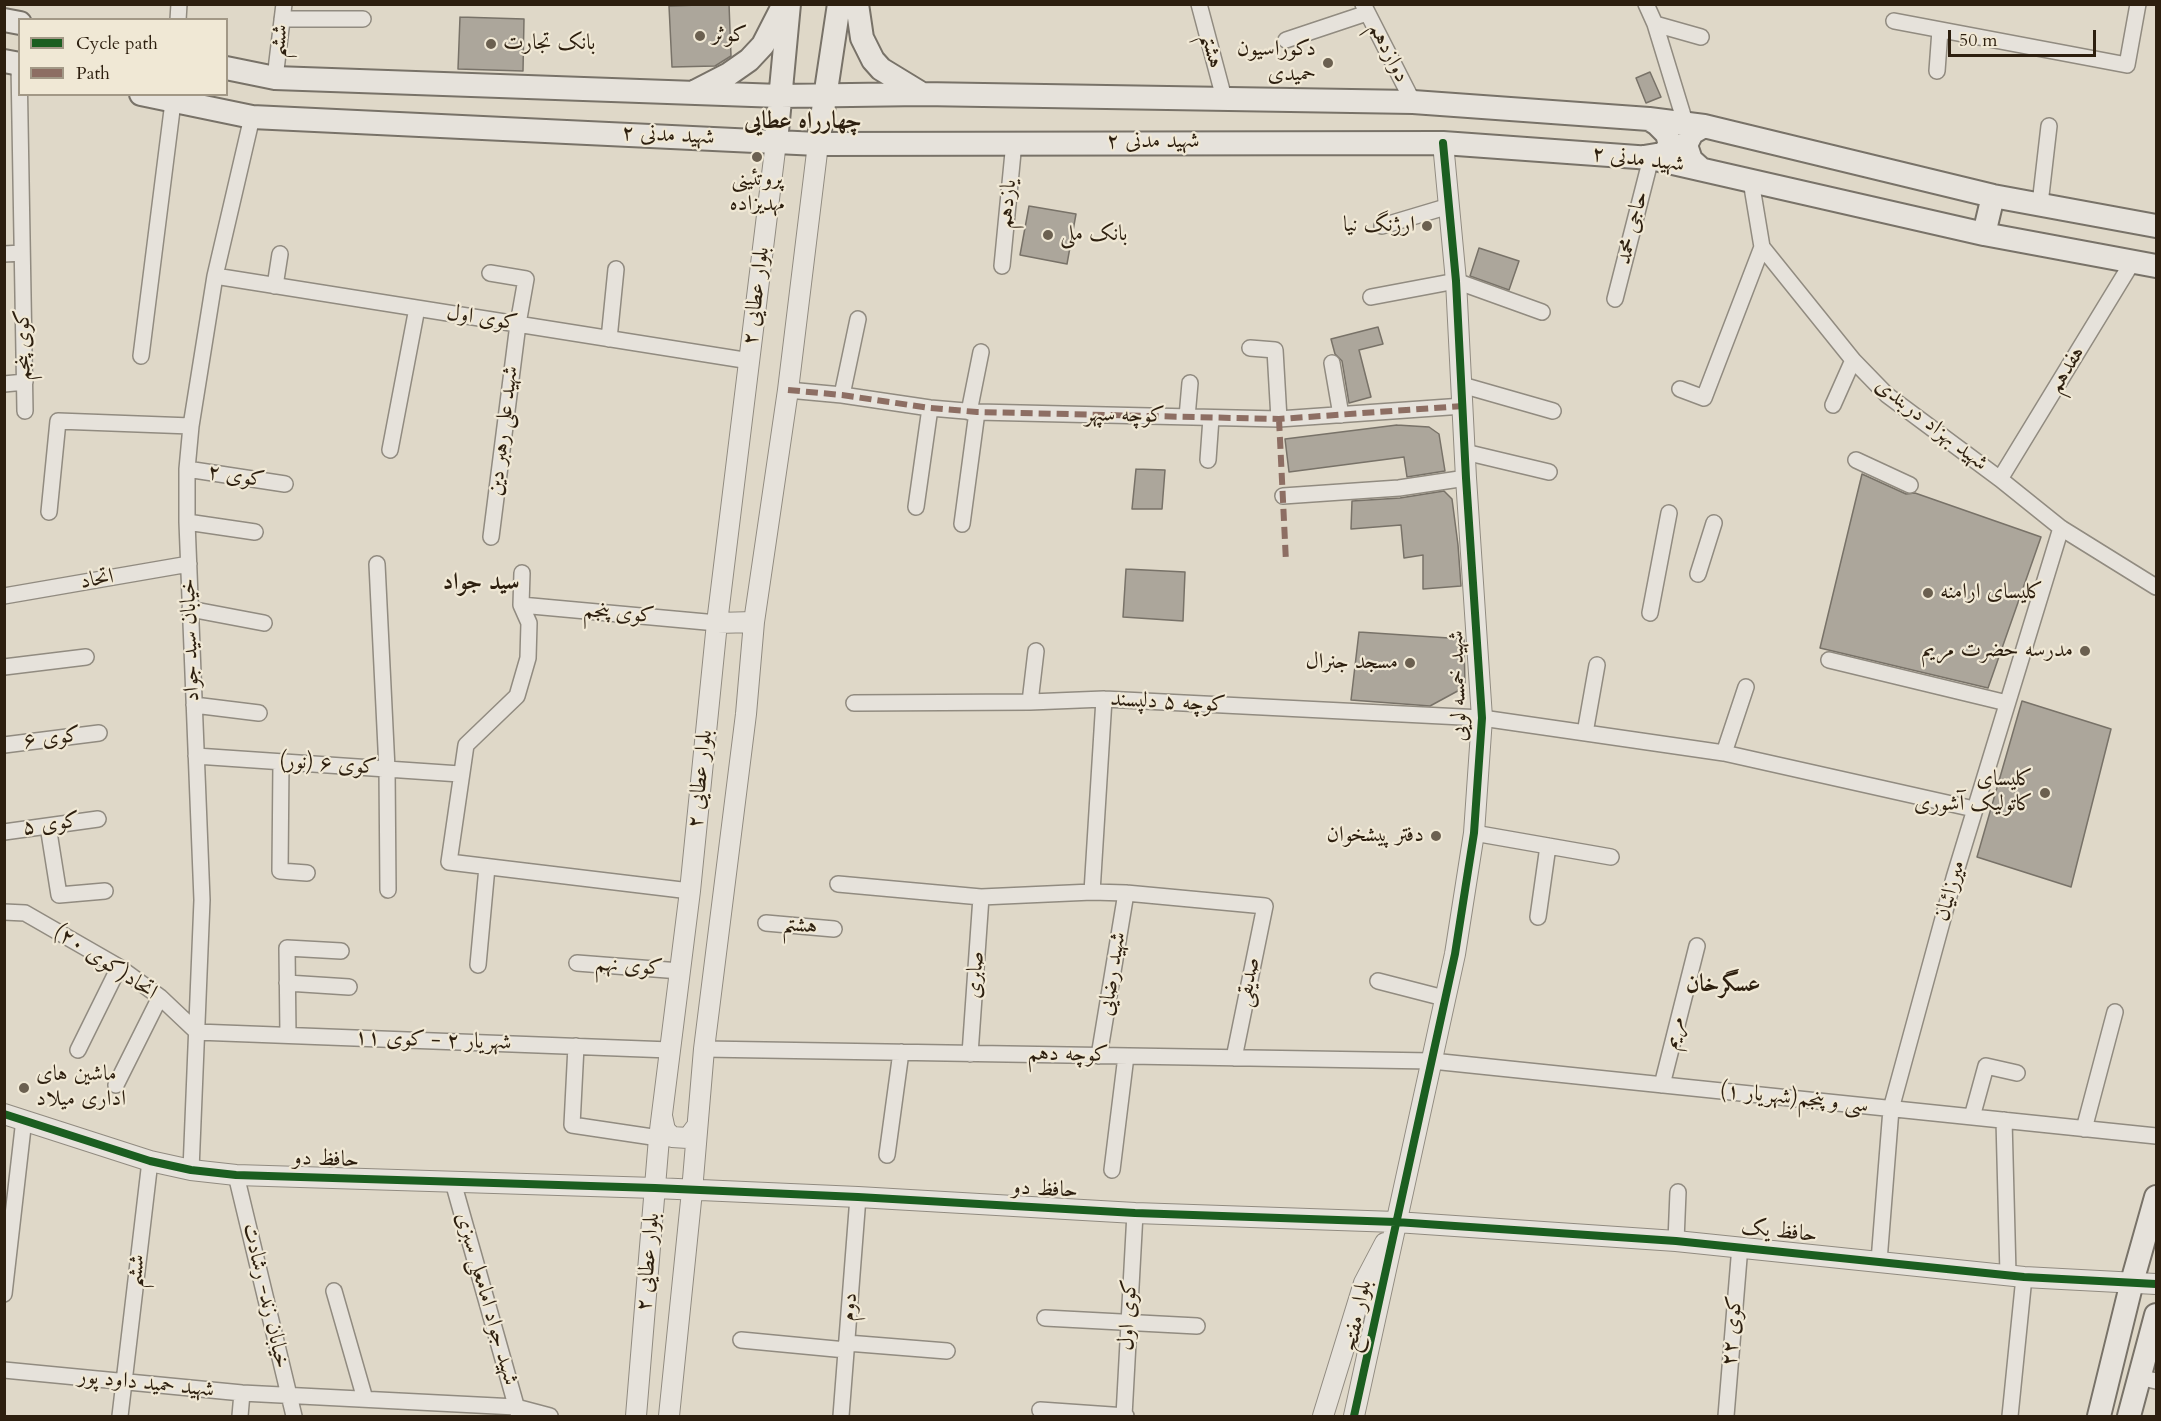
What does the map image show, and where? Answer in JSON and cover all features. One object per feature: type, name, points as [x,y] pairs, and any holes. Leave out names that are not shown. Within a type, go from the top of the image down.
[{"type":"main road","points":[[695,92],[729,74],[749,60],[763,45],[784,4]]},
{"type":"main road","points":[[776,142],[789,4]]},
{"type":"main road","points":[[818,144],[838,4]]},
{"type":"main road","points":[[857,4],[862,38],[873,60],[882,69],[922,94]]},
{"type":"main road","name":"شهید مدنی ۲","points":[[228,68],[275,78],[780,96],[922,94],[1413,102],[1648,119],[1695,124],[1993,196],[2157,226]]},
{"type":"main road","name":"شهید مدنی ۲","points":[[149,96],[252,117],[818,144],[1443,143],[1647,158],[1984,234],[2157,266]]},
{"type":"main road","points":[[1647,158],[1662,154],[1670,145],[1667,134],[1648,119]]},
{"type":"main road","points":[[1695,124],[1686,145],[1691,160],[1701,169]]},
{"type":"main road","points":[[1984,234],[1993,196]]},
{"type":"main road","points":[[2099,1416],[2132,1282],[2157,1197]]},
{"type":"main road","points":[[2129,1416],[2148,1379],[2157,1315]]},
{"type":"street","name":"هشتم","points":[[1199,4],[1224,98]]},
{"type":"street","points":[[1646,4],[1695,124]]},
{"type":"street","points":[[1894,21],[2127,66],[2138,4]]},
{"type":"street","points":[[1286,40],[1365,9]]},
{"type":"street","name":"دوازدهم","points":[[1365,9],[1413,102]]},
{"type":"street","points":[[283,12],[363,19]]},
{"type":"street","name":"ششم","points":[[275,78],[283,12]]},
{"type":"street","points":[[1655,24],[1701,37]]},
{"type":"street","points":[[1937,71],[1940,30]]},
{"type":"street","name":"کوی پنجم","points":[[20,96],[25,411]]},
{"type":"street","points":[[141,356],[173,102]]},
{"type":"street","name":"خیابان سید جواد","points":[[191,1170],[202,900],[190,609],[187,469],[191,426],[215,276],[252,117]]},
{"type":"street","points":[[2040,204],[2049,126]]},
{"type":"street","name":"بلوار عطایی ۲","points":[[636,1416],[659,1138],[690,891],[717,623],[776,142]]},
{"type":"street","name":"یازدهم","points":[[1002,266],[1014,142]]},
{"type":"street","name":"شهید خمسه لویی","points":[[1396,1222],[1455,954],[1474,833],[1482,718],[1456,280],[1443,143]]},
{"type":"street","name":"بلوار عطایی ۲","points":[[669,1416],[704,1049],[746,714],[754,622],[788,390],[818,144]]},
{"type":"street","name":"حاجی محمد","points":[[1615,298],[1647,158]]},
{"type":"street","points":[[1680,389],[1704,398],[1761,247],[1751,181]]},
{"type":"street","points":[[1382,226],[1449,206]]},
{"type":"street","name":"شهید بهزاد دربندی","points":[[1761,247],[1853,360],[1887,395],[2000,479],[2061,528],[2157,586]]},
{"type":"street","points":[[4,255],[22,253]]},
{"type":"street","points":[[275,286],[280,254]]},
{"type":"street","name":"هفدهم","points":[[2000,479],[2133,261]]},
{"type":"street","points":[[609,339],[615,269]]},
{"type":"street","name":"شهید علی رهبر دین","points":[[490,273],[526,279],[518,324],[491,537]]},
{"type":"street","name":"کوی اول","points":[[215,276],[750,361]]},
{"type":"street","points":[[1371,297],[1456,280],[1542,312]]},
{"type":"street","points":[[390,450],[417,308]]},
{"type":"street","points":[[842,395],[858,319]]},
{"type":"street","points":[[1250,348],[1275,350],[1279,419]]},
{"type":"street","points":[[962,525],[981,352]]},
{"type":"street","points":[[1833,405],[1853,360]]},
{"type":"street","points":[[1332,363],[1341,415]]},
{"type":"street","points":[[4,384],[25,382]]},
{"type":"street","points":[[1187,417],[1190,383]]},
{"type":"street","points":[[1462,385],[1553,411]]},
{"type":"street","name":"کوچه سپهر","points":[[788,390],[973,412],[1211,418],[1279,419],[1463,406]]},
{"type":"street","points":[[916,507],[930,408]]},
{"type":"street","points":[[1208,460],[1211,418]]},
{"type":"street","points":[[49,512],[58,421],[191,426]]},
{"type":"street","points":[[1465,452],[1549,471]]},
{"type":"street","points":[[1856,460],[1910,485]]},
{"type":"street","name":"کوی ۲","points":[[187,469],[285,484]]},
{"type":"street","points":[[1283,496],[1399,488],[1466,478]]},
{"type":"street","points":[[1650,613],[1669,513]]},
{"type":"street","points":[[187,522],[255,532]]},
{"type":"street","points":[[1698,574],[1714,523]]},
{"type":"street","name":"میرزائیان","points":[[1880,1261],[1891,1108],[1974,809],[2061,528]]},
{"type":"street","name":"اتحاد","points":[[4,596],[189,564]]},
{"type":"street","points":[[377,564],[387,769],[388,890]]},
{"type":"street","points":[[522,573],[521,604],[529,622],[528,658],[518,696],[466,745],[449,862],[690,891]]},
{"type":"street","name":"کوی پنجم","points":[[521,604],[717,623]]},
{"type":"street","points":[[190,609],[264,622]]},
{"type":"street","points":[[717,623],[754,622]]},
{"type":"street","points":[[1030,702],[1036,651]]},
{"type":"street","points":[[4,667],[86,657]]},
{"type":"street","points":[[1829,660],[2007,703]]},
{"type":"street","points":[[1585,733],[1597,665]]},
{"type":"street","points":[[1724,753],[1746,687]]},
{"type":"street","points":[[1092,892],[1104,699]]},
{"type":"street","name":"کوچه ۵ دلپسند","points":[[854,703],[1030,702],[1104,699],[1482,718],[1724,753],[1974,809]]},
{"type":"street","points":[[194,705],[260,713]]},
{"type":"street","name":"کوی ۶","points":[[4,745],[99,733]]},
{"type":"street","name":"کوی ۶ (نور)","points":[[196,756],[460,774]]},
{"type":"street","points":[[281,762],[280,871],[307,873]]},
{"type":"street","name":"کوی ۵","points":[[4,832],[98,819]]},
{"type":"street","points":[[48,826],[59,896],[105,891]]},
{"type":"street","points":[[1474,833],[1611,857]]},
{"type":"street","points":[[1538,917],[1548,846]]},
{"type":"street","points":[[478,965],[488,867]]},
{"type":"street","points":[[838,884],[981,897],[1092,892],[1126,893]]},
{"type":"street","name":"صدیقی","points":[[1126,893],[1264,906],[1234,1058]]},
{"type":"street","name":"شهید رضایی","points":[[1099,1056],[1126,893]]},
{"type":"street","name":"صابری","points":[[970,1054],[981,897]]},
{"type":"street","name":"اتحاد(کوی ۲۰)","points":[[4,912],[25,913],[119,967],[160,998],[196,1032]]},
{"type":"street","name":"هشتم","points":[[766,923],[834,929]]},
{"type":"street","name":"مریم","points":[[1662,1085],[1697,946]]},
{"type":"street","points":[[288,1035],[287,948],[341,951]]},
{"type":"street","name":"کوی نهم","points":[[577,963],[680,971]]},
{"type":"street","points":[[78,1050],[119,967]]},
{"type":"street","points":[[1378,981],[1444,998]]},
{"type":"street","points":[[287,983],[349,987]]},
{"type":"street","points":[[116,1085],[160,998]]},
{"type":"street","points":[[2084,1129],[2115,1012]]},
{"type":"street","name":"شهریار ۲ - کوی ۱۱","points":[[196,1032],[670,1050]]},
{"type":"street","points":[[576,1046],[572,1125],[659,1138]]},
{"type":"street","name":"کوچه دهم","points":[[704,1049],[1432,1061]]},
{"type":"street","points":[[887,1155],[901,1052]]},
{"type":"street","points":[[1112,1170],[1126,1056]]},
{"type":"street","name":"سی و پنجم(شهریار ۱)","points":[[1432,1061],[2157,1136]]},
{"type":"street","points":[[1972,1117],[1986,1066],[2017,1073]]},
{"type":"street","name":"حافظ دو","points":[[4,1114],[150,1161],[191,1170],[236,1175],[655,1188],[1135,1213],[1396,1222]]},
{"type":"street","points":[[662,1116],[665,1130],[672,1137],[688,1138],[696,1133],[709,1178],[737,1193]]},
{"type":"street","points":[[4,1294],[24,1119]]},
{"type":"street","points":[[2004,1120],[2016,1276],[2010,1416]]},
{"type":"street","name":"ششم","points":[[120,1416],[150,1161]]},
{"type":"street","name":"خیابان زند- رشادت","points":[[236,1175],[294,1416]]},
{"type":"street","name":"شهید جواد امامعلی سبزی","points":[[453,1182],[517,1412]]},
{"type":"street","points":[[1676,1241],[1678,1192]]},
{"type":"street","name":"دوم","points":[[841,1416],[858,1197]]},
{"type":"street","name":"کوی اول","points":[[1125,1416],[1135,1213]]},
{"type":"street","name":"حافظ یک","points":[[1396,1222],[1740,1246],[2016,1276],[2157,1284]]},
{"type":"street","name":"بلوار مفتح","points":[[1323,1416],[1364,1283],[1396,1222]]},
{"type":"street","name":"بلوار مفتح","points":[[1354,1416],[1396,1222]]},
{"type":"street","name":"کوی ۲۲","points":[[1726,1416],[1740,1246]]},
{"type":"street","points":[[334,1291],[365,1399]]},
{"type":"street","points":[[1045,1318],[1197,1326]]},
{"type":"street","points":[[741,1340],[947,1351]]},
{"type":"street","name":"شهید حمید داود پور","points":[[4,1370],[242,1393],[365,1399],[550,1416]]},
{"type":"street","points":[[240,1416],[242,1393]]},
{"type":"street","points":[[1040,1410],[1125,1416]]},
{"type":"building","name":"کوثر","points":[[729,4],[731,56],[715,66],[672,67],[669,6]]},
{"type":"building","name":"بانک تجارت","points":[[460,17],[524,19],[523,71],[458,69]]},
{"type":"building","points":[[1650,72],[1661,97],[1646,103],[1636,78]]},
{"type":"building","name":"بانک ملی","points":[[1029,206],[1076,214],[1067,264],[1020,255]]},
{"type":"building","points":[[1479,248],[1519,261],[1509,290],[1470,276]]},
{"type":"building","points":[[1378,327],[1383,344],[1359,350],[1371,397],[1349,403],[1342,361],[1335,354],[1331,339]]},
{"type":"building","points":[[1397,425],[1429,427],[1439,434],[1445,471],[1407,477],[1404,457],[1289,472],[1285,439]]},
{"type":"building","points":[[1136,469],[1165,470],[1162,509],[1132,509]]},
{"type":"building","name":"کلیسای ارامنه","points":[[1862,474],[1906,494],[1915,493],[2041,537],[1988,688],[1820,648]]},
{"type":"building","points":[[1444,491],[1452,499],[1461,586],[1423,589],[1423,555],[1404,558],[1401,525],[1351,529],[1352,501],[1400,498]]},
{"type":"building","points":[[1126,569],[1185,572],[1183,621],[1123,617]]},
{"type":"building","name":"مسجد جنرال","points":[[1359,632],[1464,639],[1465,687],[1430,706],[1351,700]]},
{"type":"building","name":"کلیسای کاتولیک آشوری","points":[[2022,701],[2111,729],[2071,887],[1977,857]]},
{"type":"marked path","points":[[788,390],[977,412],[1279,419],[1463,406]]},
{"type":"marked path","points":[[1279,419],[1286,562]]},
{"type":"cycle path","points":[[1354,1416],[1455,954],[1474,833],[1482,718],[1456,281],[1443,143]]},
{"type":"cycle path","points":[[4,1114],[150,1161],[191,1170],[236,1175],[655,1188],[1135,1213],[1396,1222],[1676,1241],[2024,1277],[2156,1284]]},
{"type":"place","name":"کوثر","points":[[700,36]]},
{"type":"place","name":"بانک تجارت","points":[[491,44]]},
{"type":"place","name":"دکوراسیون حمیدی","points":[[1328,63]]},
{"type":"place","name":"پروتئينی مهديزاده","points":[[757,157]]},
{"type":"place","name":"ارژنگ نیا","points":[[1427,226]]},
{"type":"place","name":"بانک ملی","points":[[1048,235]]},
{"type":"place","name":"کلیسای ارامنه","points":[[1928,593]]},
{"type":"place","name":"مدرسه حضرت مریم","points":[[2085,651]]},
{"type":"place","name":"مسجد جنرال","points":[[1410,663]]},
{"type":"place","name":"کلیسای کاتولیک آشوری","points":[[2045,793]]},
{"type":"place","name":"دفتر پیشخوان","points":[[1436,836]]},
{"type":"place","name":"ماشین های اداری میلاد","points":[[24,1088]]},
{"type":"district","name":"چهارراه عطایی","points":[[803,122]]},
{"type":"district","name":"سید جواد","points":[[481,583]]},
{"type":"district","name":"عسگرخان","points":[[1723,985]]}]
